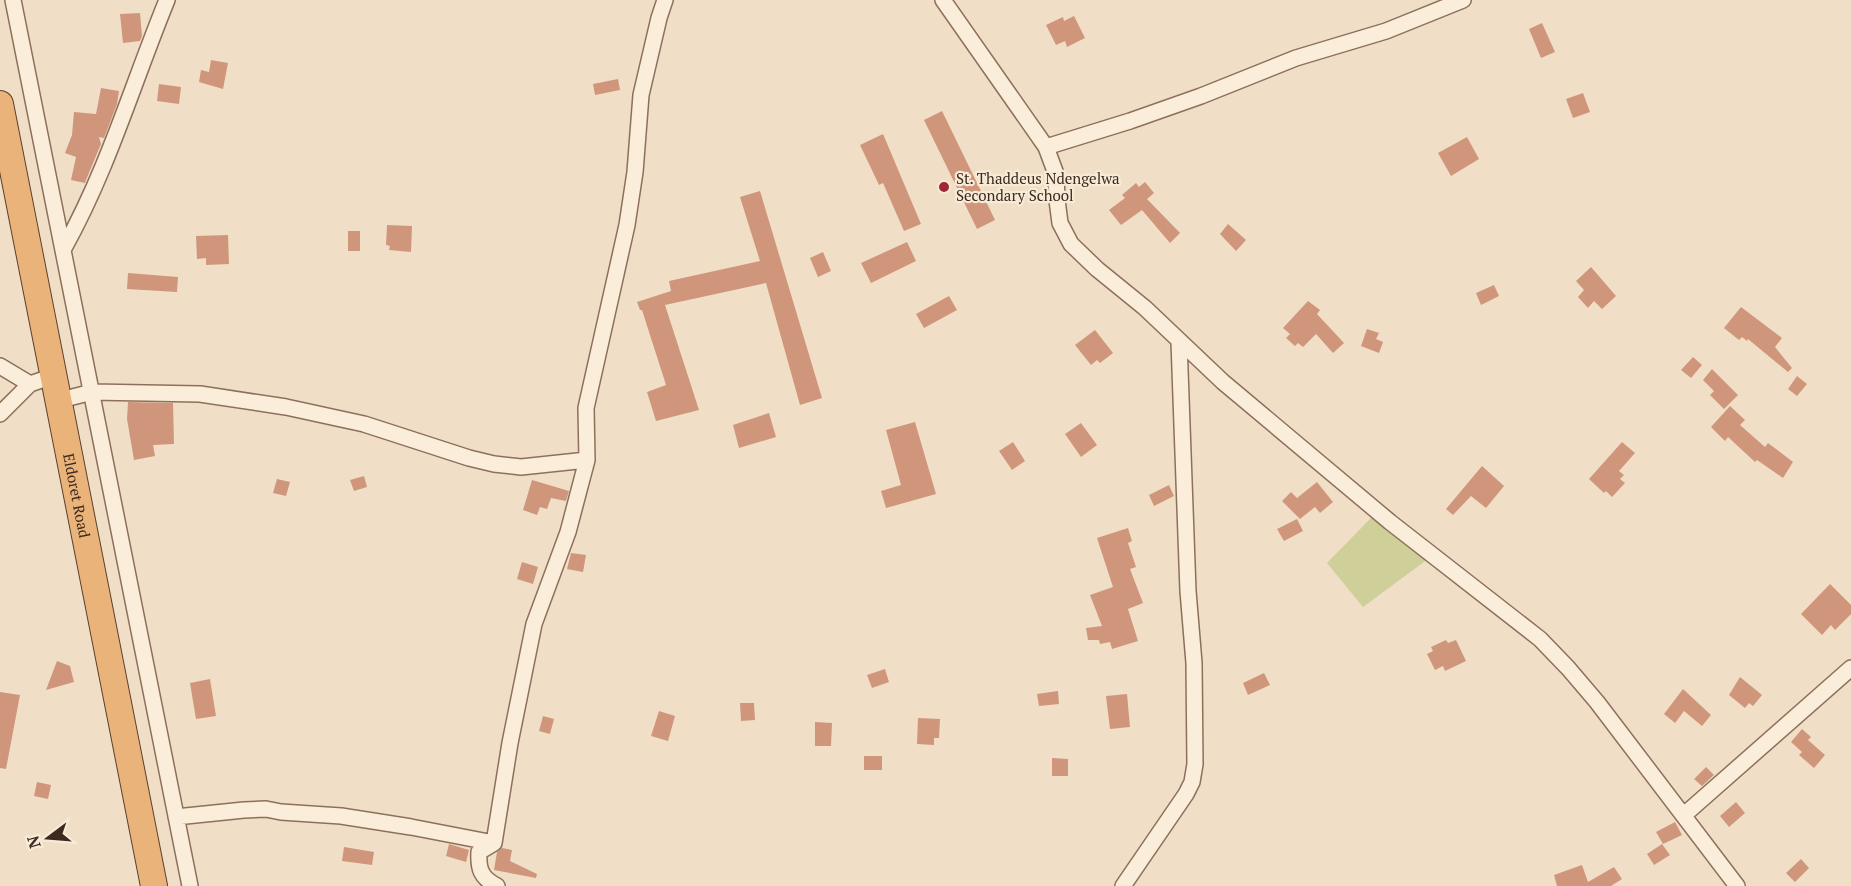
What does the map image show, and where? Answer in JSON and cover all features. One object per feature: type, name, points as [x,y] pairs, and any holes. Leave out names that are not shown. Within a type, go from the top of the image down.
[{"type":"highway","name":"Eldoret Road","points":[[0,104],[41,380],[57,401],[154,886]]},
{"type":"street","points":[[13,0],[190,886]]},
{"type":"street","points":[[64,248],[105,166],[142,61],[167,0]]},
{"type":"street","points":[[497,886],[483,877],[478,864],[479,852],[494,843],[510,743],[534,624],[568,532],[587,460],[586,408],[627,225],[635,172],[641,95],[665,0]]},
{"type":"street","points":[[943,0],[1046,147],[1056,174],[1056,200],[1060,223],[1071,244],[1097,269],[1145,308],[1222,382],[1390,522],[1540,639],[1569,668],[1597,702],[1737,886]]},
{"type":"street","points":[[1046,147],[1191,100],[1296,58],[1386,31],[1463,0]]},
{"type":"street","points":[[1123,886],[1186,794],[1192,782],[1195,764],[1194,663],[1188,591],[1179,342]]},
{"type":"street","points":[[0,366],[41,380]]},
{"type":"street","points":[[0,414],[41,380]]},
{"type":"street","points":[[57,401],[92,392],[201,394],[286,407],[364,424],[494,464],[521,467],[587,460]]},
{"type":"street","points":[[1684,815],[1851,668]]},
{"type":"street","points":[[176,817],[266,809],[341,816],[494,843]]},
{"type":"green space","points":[[1373,516],[1428,559],[1363,607],[1327,563]]},
{"type":"building","points":[[140,13],[142,36],[140,41],[123,43],[120,14]]},
{"type":"building","points":[[1074,16],[1085,38],[1067,47],[1065,41],[1056,45],[1046,25],[1063,17],[1064,21]]},
{"type":"building","points":[[1542,23],[1555,52],[1541,58],[1529,29]]},
{"type":"building","points":[[211,60],[228,63],[223,89],[199,82],[201,70],[209,72]]},
{"type":"building","points":[[618,79],[620,90],[595,95],[593,84]]},
{"type":"building","points":[[159,84],[181,87],[179,104],[157,101]]},
{"type":"building","points":[[101,88],[119,91],[117,104],[104,138],[99,137],[101,144],[85,183],[71,180],[76,157],[65,153],[72,135],[74,112],[96,114]]},
{"type":"building","points":[[1583,93],[1590,112],[1573,118],[1566,99]]},
{"type":"building","points":[[942,111],[995,220],[977,229],[924,120]]},
{"type":"building","points":[[883,134],[921,224],[904,231],[883,183],[879,185],[860,145]]},
{"type":"building","points":[[1467,137],[1479,159],[1451,176],[1438,153]]},
{"type":"building","points":[[1145,182],[1154,193],[1147,199],[1180,233],[1170,243],[1142,210],[1121,225],[1109,210],[1125,198],[1122,195],[1136,183],[1139,187]]},
{"type":"building","points":[[760,191],[822,398],[800,405],[766,283],[665,305],[699,410],[656,421],[647,392],[666,385],[642,310],[637,302],[671,291],[669,281],[760,261],[740,197]]},
{"type":"building","points":[[1228,224],[1246,240],[1236,251],[1220,234]]},
{"type":"building","points":[[387,225],[412,226],[411,252],[389,250],[390,246],[386,245]]},
{"type":"building","points":[[348,231],[360,231],[360,251],[348,251]]},
{"type":"building","points":[[228,235],[229,264],[206,265],[206,258],[197,259],[196,236]]},
{"type":"building","points":[[907,242],[916,261],[871,283],[861,263]]},
{"type":"building","points":[[823,252],[831,271],[818,277],[810,258]]},
{"type":"building","points":[[1591,267],[1616,296],[1602,309],[1594,301],[1588,308],[1578,297],[1584,290],[1576,281]]},
{"type":"building","points":[[128,273],[178,277],[177,292],[127,289]]},
{"type":"building","points":[[1494,285],[1499,296],[1481,305],[1476,293]]},
{"type":"building","points":[[949,296],[957,310],[924,328],[916,314]]},
{"type":"building","points":[[1308,301],[1320,310],[1317,314],[1344,343],[1333,353],[1316,334],[1303,347],[1298,343],[1295,346],[1286,338],[1290,334],[1283,328]]},
{"type":"building","points":[[1741,307],[1782,338],[1775,347],[1792,368],[1788,372],[1748,339],[1747,341],[1742,337],[1739,340],[1724,328]]},
{"type":"building","points":[[1367,329],[1379,333],[1376,339],[1383,342],[1379,353],[1361,346]]},
{"type":"building","points":[[1095,330],[1113,353],[1100,363],[1097,360],[1091,365],[1075,345]]},
{"type":"building","points":[[1693,357],[1702,365],[1691,378],[1681,370]]},
{"type":"building","points":[[1712,369],[1738,395],[1724,409],[1710,395],[1714,391],[1703,380]]},
{"type":"building","points":[[1797,376],[1807,384],[1797,396],[1788,389]]},
{"type":"building","points":[[128,402],[173,403],[174,444],[153,445],[155,456],[134,460],[127,419]]},
{"type":"building","points":[[1730,406],[1745,420],[1740,425],[1765,447],[1768,443],[1793,462],[1783,478],[1757,460],[1755,462],[1728,437],[1725,441],[1711,427]]},
{"type":"building","points":[[769,413],[776,437],[739,448],[733,425]]},
{"type":"building","points":[[915,422],[936,494],[886,508],[881,491],[901,485],[886,430]]},
{"type":"building","points":[[1081,423],[1097,445],[1081,457],[1065,434]]},
{"type":"building","points":[[1013,442],[1025,461],[1012,470],[999,451]]},
{"type":"building","points":[[1622,442],[1635,453],[1619,471],[1624,475],[1620,479],[1625,483],[1612,497],[1589,479]]},
{"type":"building","points":[[1482,466],[1504,486],[1486,508],[1471,496],[1453,515],[1446,509]]},
{"type":"building","points":[[364,476],[367,487],[354,491],[350,480]]},
{"type":"building","points":[[277,479],[290,482],[286,496],[273,493]]},
{"type":"building","points":[[532,480],[569,491],[566,501],[551,498],[547,509],[540,507],[537,515],[523,510]]},
{"type":"building","points":[[1317,482],[1333,502],[1320,513],[1315,507],[1300,519],[1282,501],[1291,492],[1297,498]]},
{"type":"building","points":[[1169,485],[1174,496],[1154,506],[1149,495]]},
{"type":"building","points":[[1297,519],[1303,531],[1284,541],[1277,529]]},
{"type":"building","points":[[1128,528],[1132,541],[1128,543],[1136,567],[1130,569],[1143,603],[1128,609],[1138,641],[1112,649],[1110,642],[1100,644],[1099,640],[1088,640],[1086,628],[1102,626],[1090,595],[1113,587],[1097,538]]},
{"type":"building","points":[[571,553],[586,555],[583,572],[567,569]]},
{"type":"building","points":[[522,562],[538,567],[533,584],[517,579]]},
{"type":"building","points":[[1830,584],[1851,605],[1851,614],[1835,630],[1831,625],[1822,635],[1801,614]]},
{"type":"building","points":[[1446,640],[1448,643],[1456,640],[1466,661],[1445,671],[1443,666],[1435,670],[1427,654],[1433,651],[1431,647]]},
{"type":"building","points":[[57,661],[70,666],[74,682],[46,690]]},
{"type":"building","points":[[885,669],[889,682],[872,688],[867,675]]},
{"type":"building","points":[[1264,673],[1270,685],[1248,695],[1243,683]]},
{"type":"building","points":[[1740,677],[1762,695],[1753,706],[1749,703],[1745,708],[1729,695]]},
{"type":"building","points":[[210,679],[216,716],[196,719],[190,683]]},
{"type":"building","points":[[1683,689],[1711,715],[1702,726],[1684,711],[1675,723],[1664,714]]},
{"type":"building","points":[[1058,691],[1059,704],[1039,706],[1037,694]]},
{"type":"building","points":[[0,692],[20,695],[6,769],[0,768]]},
{"type":"building","points":[[1127,694],[1130,727],[1110,729],[1106,696]]},
{"type":"building","points":[[740,703],[754,703],[755,720],[741,721]]},
{"type":"building","points":[[659,711],[675,716],[668,741],[651,736]]},
{"type":"building","points":[[543,716],[554,719],[550,734],[539,731]]},
{"type":"building","points":[[918,718],[940,719],[939,738],[934,738],[934,745],[917,744]]},
{"type":"building","points":[[815,722],[832,723],[831,746],[815,746]]},
{"type":"building","points":[[1802,729],[1811,737],[1808,740],[1825,755],[1814,768],[1799,755],[1802,752],[1791,742]]},
{"type":"building","points":[[864,756],[882,756],[882,770],[864,770]]},
{"type":"building","points":[[1052,758],[1068,759],[1068,776],[1052,776]]},
{"type":"building","points":[[1706,767],[1714,775],[1702,786],[1694,779]]},
{"type":"building","points":[[37,782],[51,785],[48,799],[34,796]]},
{"type":"building","points":[[1736,802],[1745,813],[1729,827],[1720,816]]},
{"type":"building","points":[[1675,822],[1682,835],[1663,844],[1656,832]]},
{"type":"building","points":[[449,844],[469,850],[466,862],[446,856]]},
{"type":"building","points":[[1662,844],[1670,855],[1654,865],[1647,854]]},
{"type":"building","points":[[344,847],[374,852],[372,865],[342,861]]},
{"type":"building","points":[[502,848],[512,850],[510,861],[537,874],[536,878],[494,870],[497,852]]},
{"type":"building","points":[[1801,859],[1809,868],[1795,882],[1786,873]]},
{"type":"building","points":[[1582,865],[1588,882],[1614,867],[1622,879],[1611,886],[1557,886],[1554,875]]},
{"type":"place","name":"St. Thaddeus Ndengelwa Secondary School","points":[[944,187]]}]
